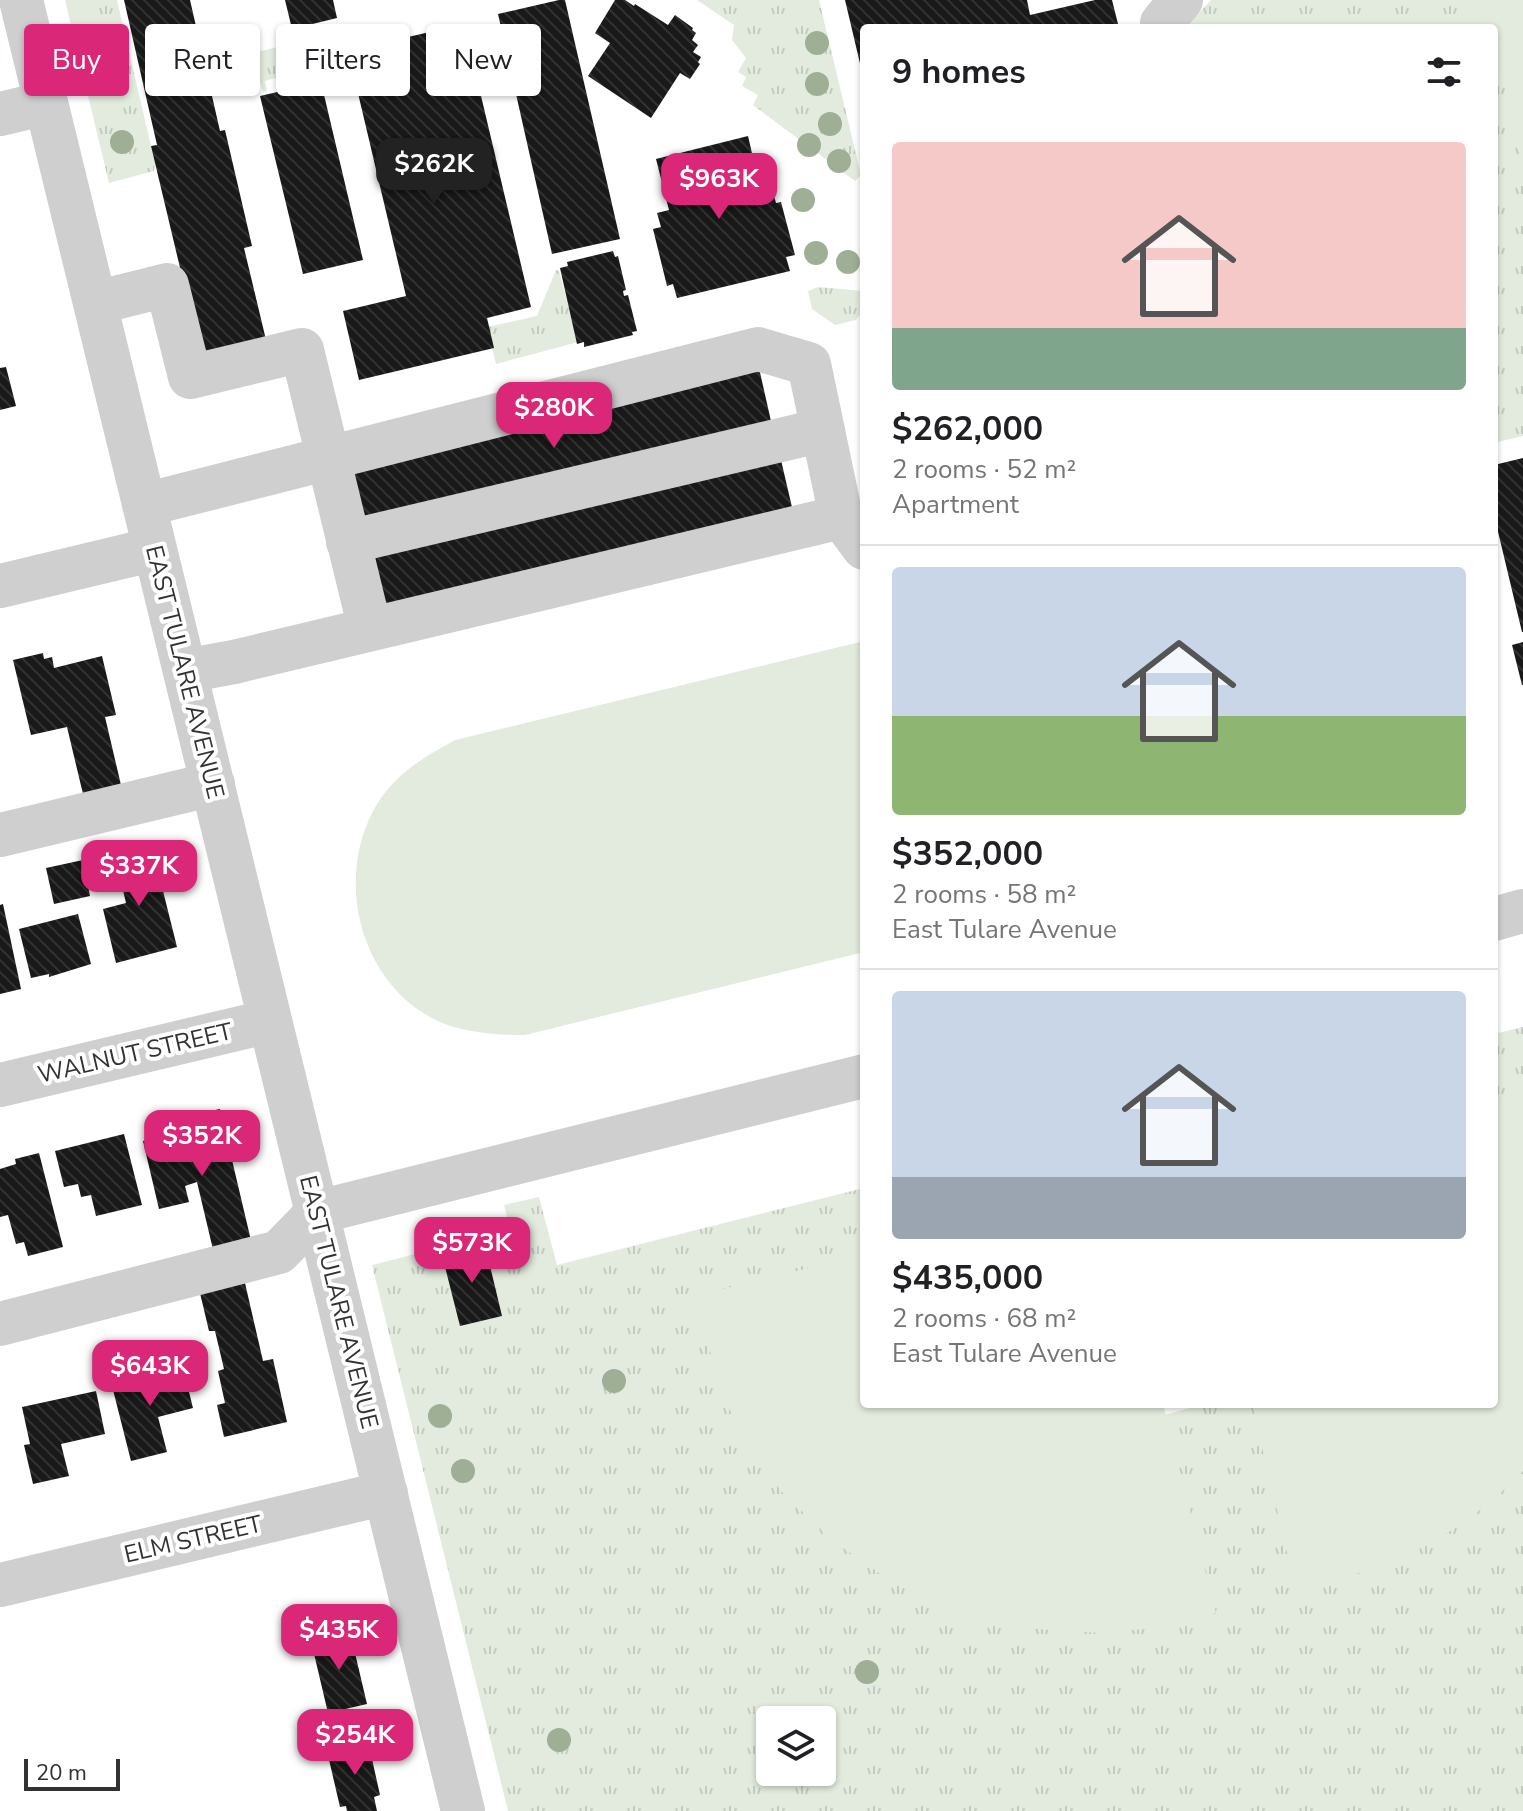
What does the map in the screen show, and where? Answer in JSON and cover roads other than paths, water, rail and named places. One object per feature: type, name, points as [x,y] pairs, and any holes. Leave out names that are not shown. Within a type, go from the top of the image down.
[{"type":"street","name":"EAST TULARE AVENUE","points":[[21,0],[463,1811]]},
{"type":"street","points":[[1162,24],[1181,0]]},
{"type":"street","points":[[0,114],[46,103]]},
{"type":"street","points":[[95,303],[167,285],[190,377],[302,350],[370,629]]},
{"type":"street","points":[[144,505],[758,349],[809,364],[823,430],[853,532],[370,629],[185,671]]},
{"type":"street","points":[[348,542],[823,430]]},
{"type":"street","points":[[0,586],[155,549]]},
{"type":"street","points":[[0,835],[213,784]]},
{"type":"street","points":[[1498,918],[1523,911]]},
{"type":"street","name":"WALNUT STREET","points":[[0,1085],[270,1021]]},
{"type":"street","points":[[0,1324],[279,1252],[318,1212],[860,1077]]},
{"type":"street","name":"ELM STREET","points":[[0,1585],[386,1493]]}]
